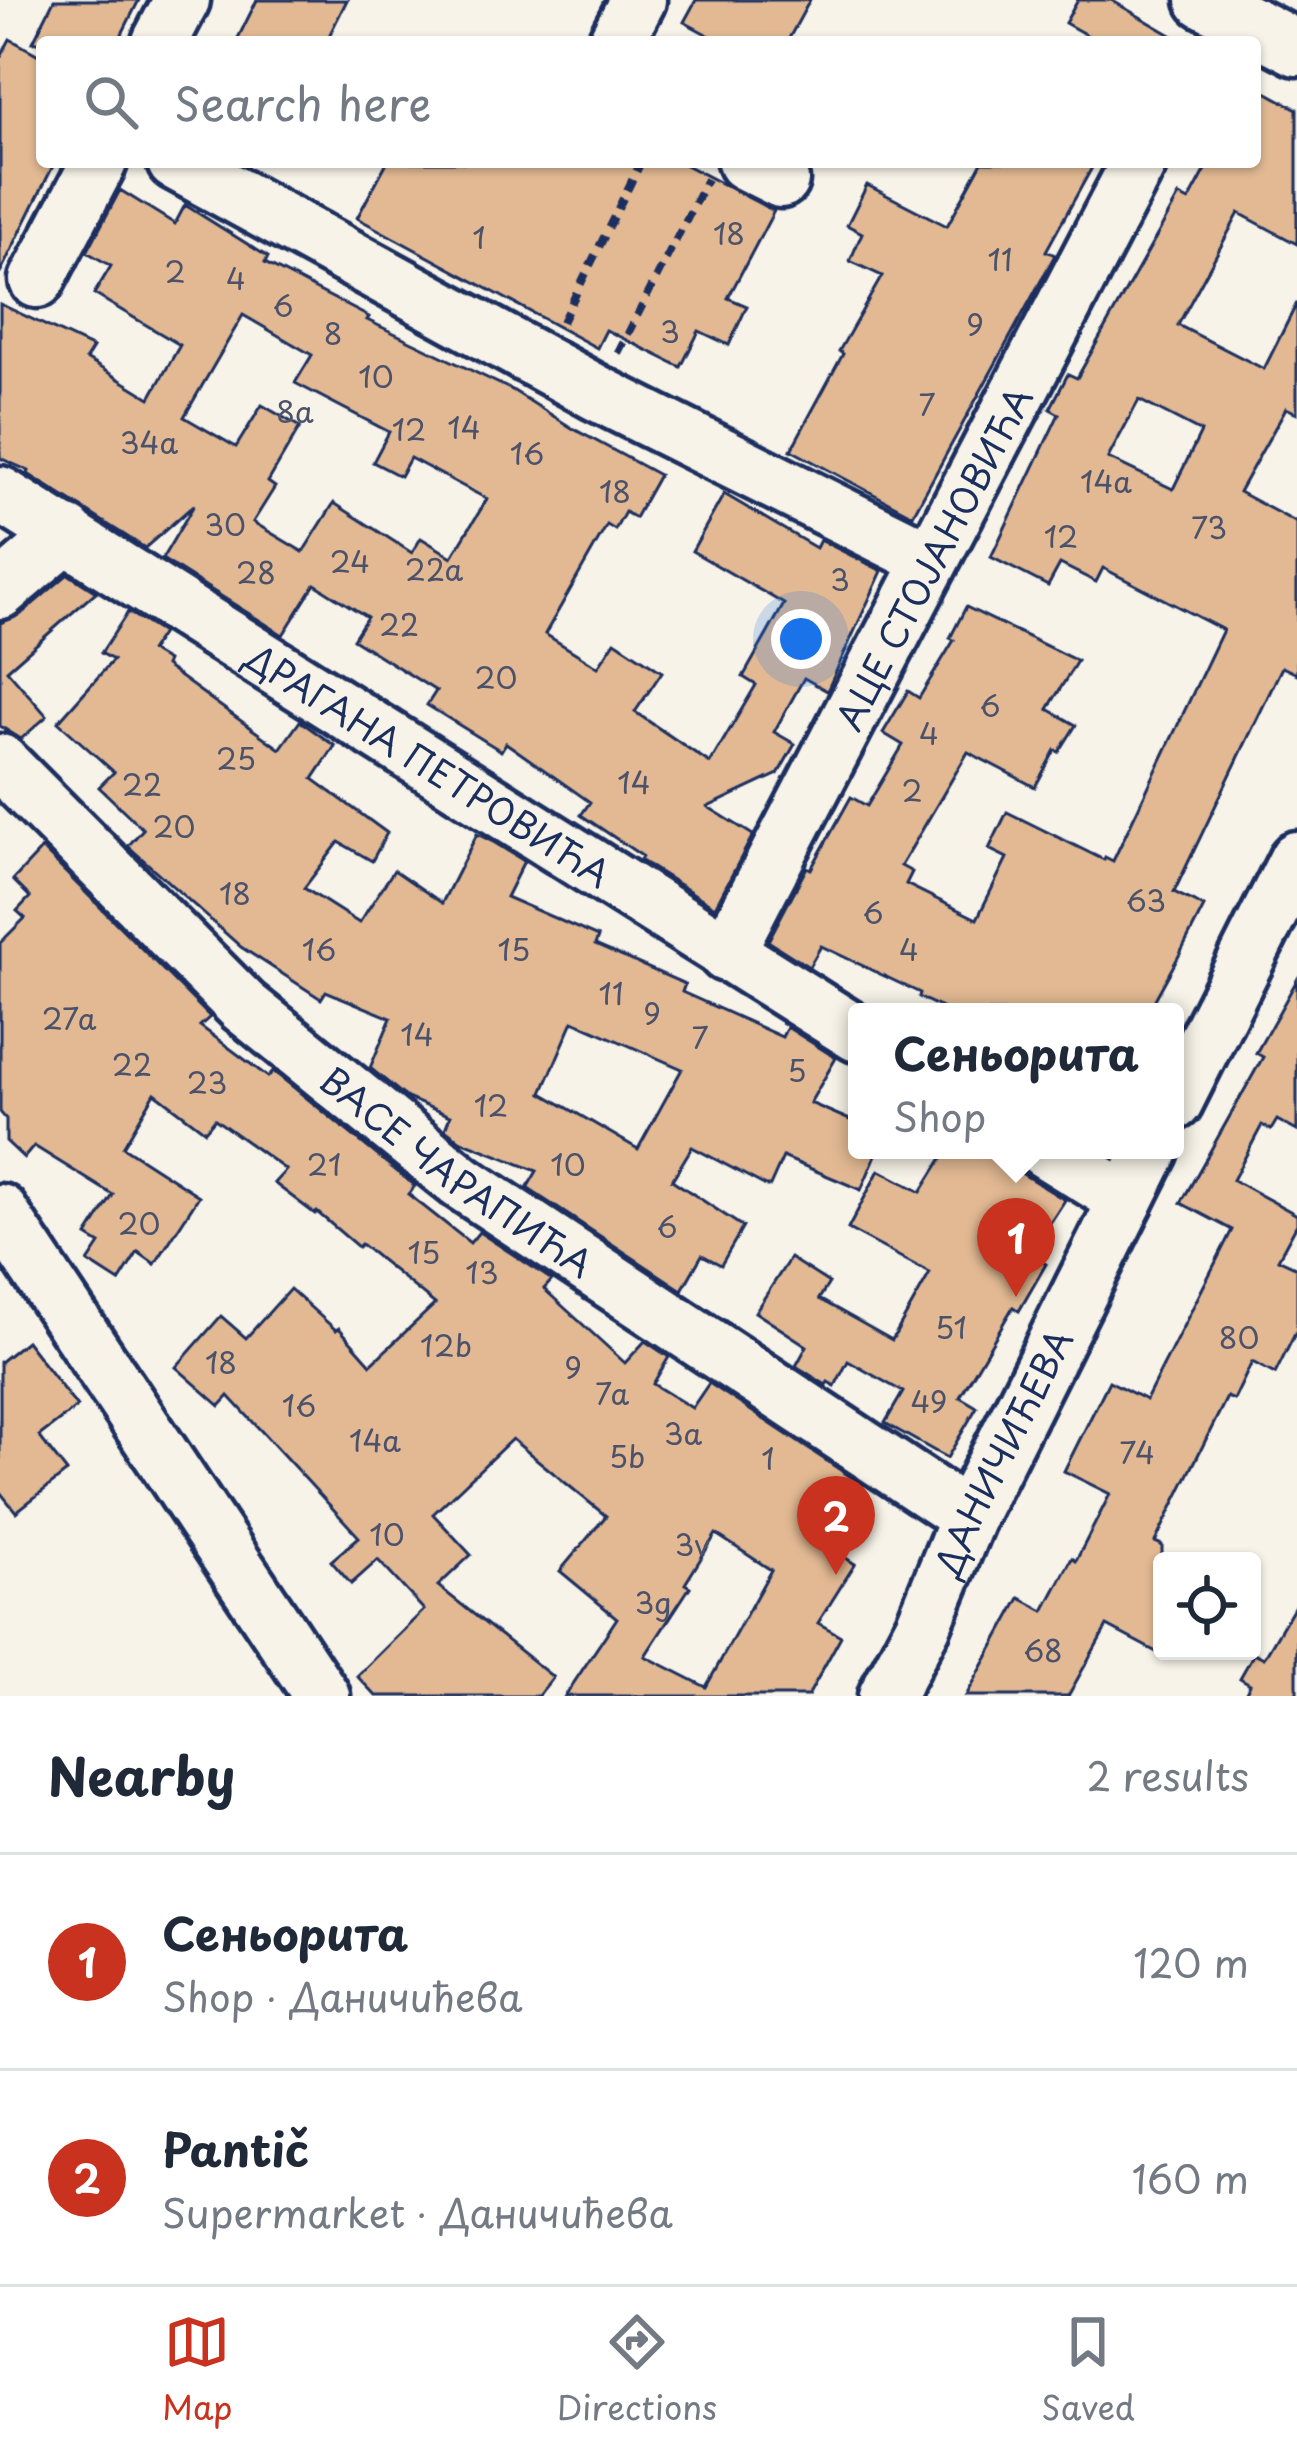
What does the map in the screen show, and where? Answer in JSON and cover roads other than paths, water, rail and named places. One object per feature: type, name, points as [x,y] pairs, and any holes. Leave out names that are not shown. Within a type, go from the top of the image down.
[{"type":"street","points":[[163,36],[182,0]]},
{"type":"street","points":[[619,36],[638,0]]},
{"type":"street","points":[[1208,17],[1297,48]]},
{"type":"street","points":[[37,280],[96,168]]},
{"type":"street","points":[[186,168],[597,393],[929,559]]},
{"type":"street","name":"АЦЕ СТОЈАНОВИЋА","points":[[725,954],[1135,168]]},
{"type":"street","name":"ДРАГАНА ПЕТРОВИЋА","points":[[0,494],[848,1029]]},
{"type":"street","points":[[0,591],[67,535]]},
{"type":"street","name":"ВАСЕ ЧАРАПИЋА","points":[[0,762],[243,1006],[460,1182],[968,1517]]},
{"type":"street","points":[[1184,1084],[1297,859]]},
{"type":"street","points":[[1060,1159],[1126,1200]]},
{"type":"street","name":"ДАНИЧИЋЕВА","points":[[886,1696],[923,1626],[968,1517],[1146,1159]]},
{"type":"street","points":[[0,1212],[322,1696]]},
{"type":"street","name":"ДАНИЧИЋЕВА","points":[[912,1696],[923,1626]]},
{"type":"place","name":"Сеньорита","points":[[1016,1297]]},
{"type":"place","name":"Pantič","points":[[836,1575]]}]
